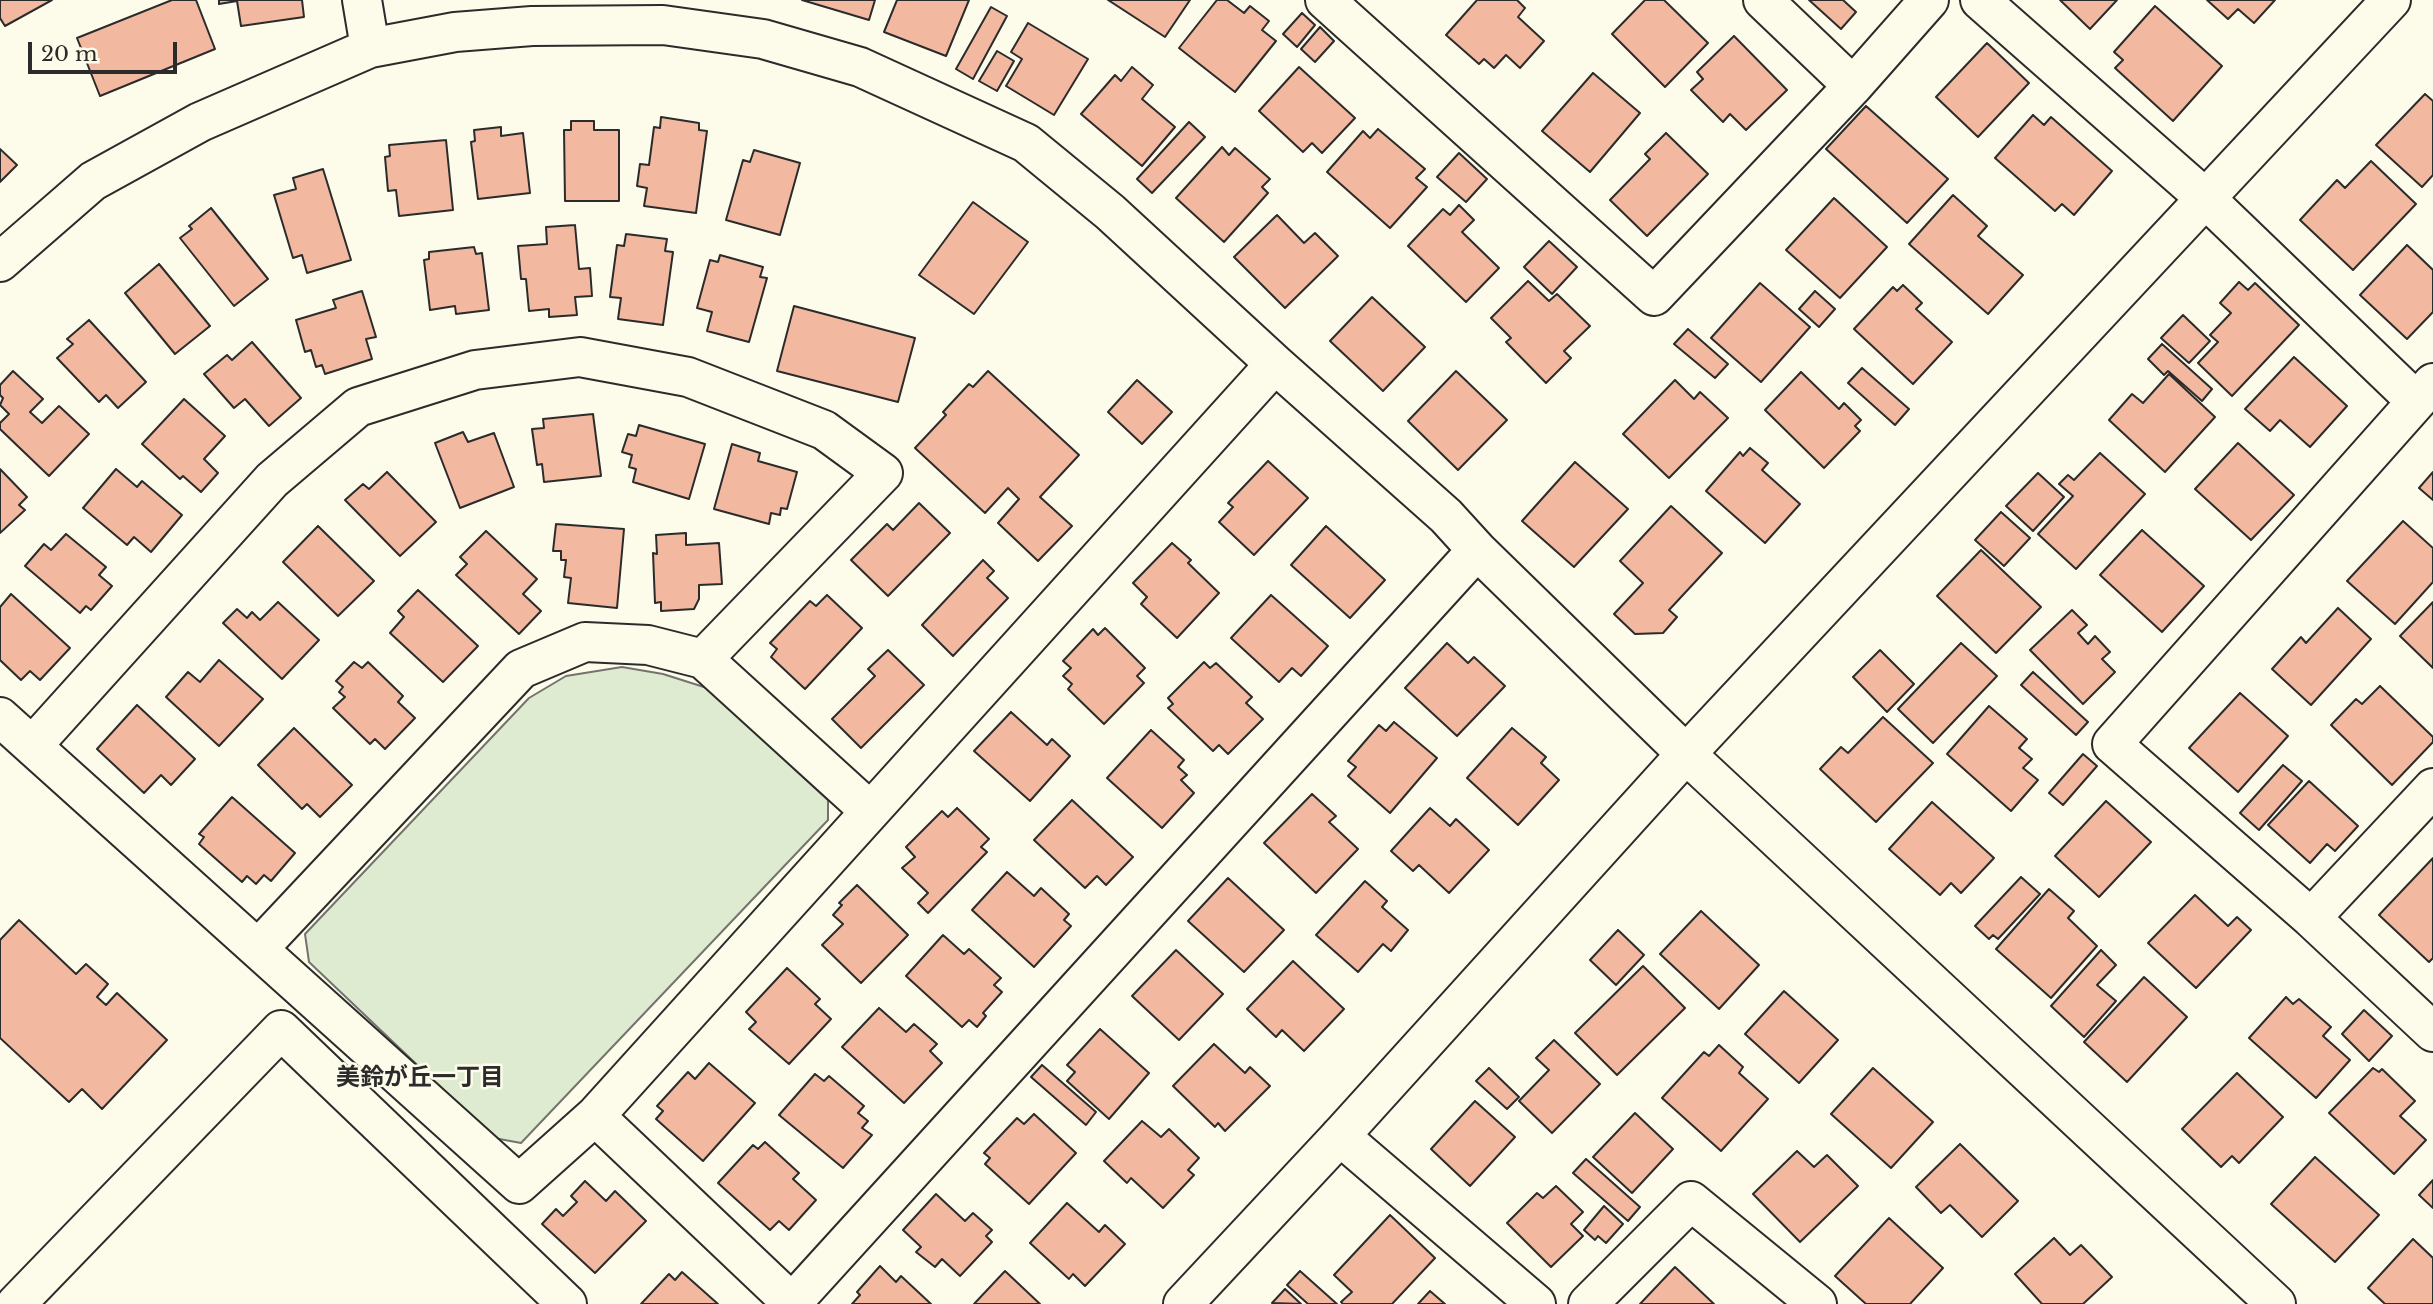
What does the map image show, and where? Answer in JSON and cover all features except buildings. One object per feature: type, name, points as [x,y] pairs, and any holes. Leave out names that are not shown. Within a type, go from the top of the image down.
[{"type":"street","points":[[362,0],[370,48]]},
{"type":"street","points":[[1325,0],[1654,296],[1853,86],[1929,0]]},
{"type":"street","points":[[1763,0],[1853,86]]},
{"type":"street","points":[[1980,0],[2424,392],[2112,744],[2311,918],[2433,1032]]},
{"type":"street","points":[[1183,1304],[1340,1136],[1686,754],[2391,0]]},
{"type":"street","points":[[0,262],[93,181],[200,122],[370,48],[480,30],[531,26],[663,25],[763,39],[860,67],[1026,143],[1110,212],[1446,516],[1477,550],[1686,754],[2276,1304]]},
{"type":"street","points":[[33,745],[272,480],[358,407],[475,370],[580,357],[688,377],[824,430],[883,472],[703,659]]},
{"type":"street","points":[[0,717],[519,1184],[595,1116],[1275,364]]},
{"type":"street","points":[[595,1116],[792,1303],[1477,550]]},
{"type":"street","points":[[258,949],[521,668],[585,642],[648,645],[703,659],[870,811]]},
{"type":"street","points":[[2311,918],[2433,788]]},
{"type":"street","points":[[16,1304],[281,1030],[567,1304]]},
{"type":"street","points":[[1340,1136],[1536,1304]]},
{"type":"street","points":[[1588,1304],[1691,1201],[1817,1304]]},
{"type":"green space","points":[[622,667],[663,674],[707,688],[828,800],[828,820],[521,1143],[494,1138],[309,962],[305,934],[529,698],[566,676]]},
{"type":"district","name":"美鈴が丘一丁目","points":[[420,1078]]}]
